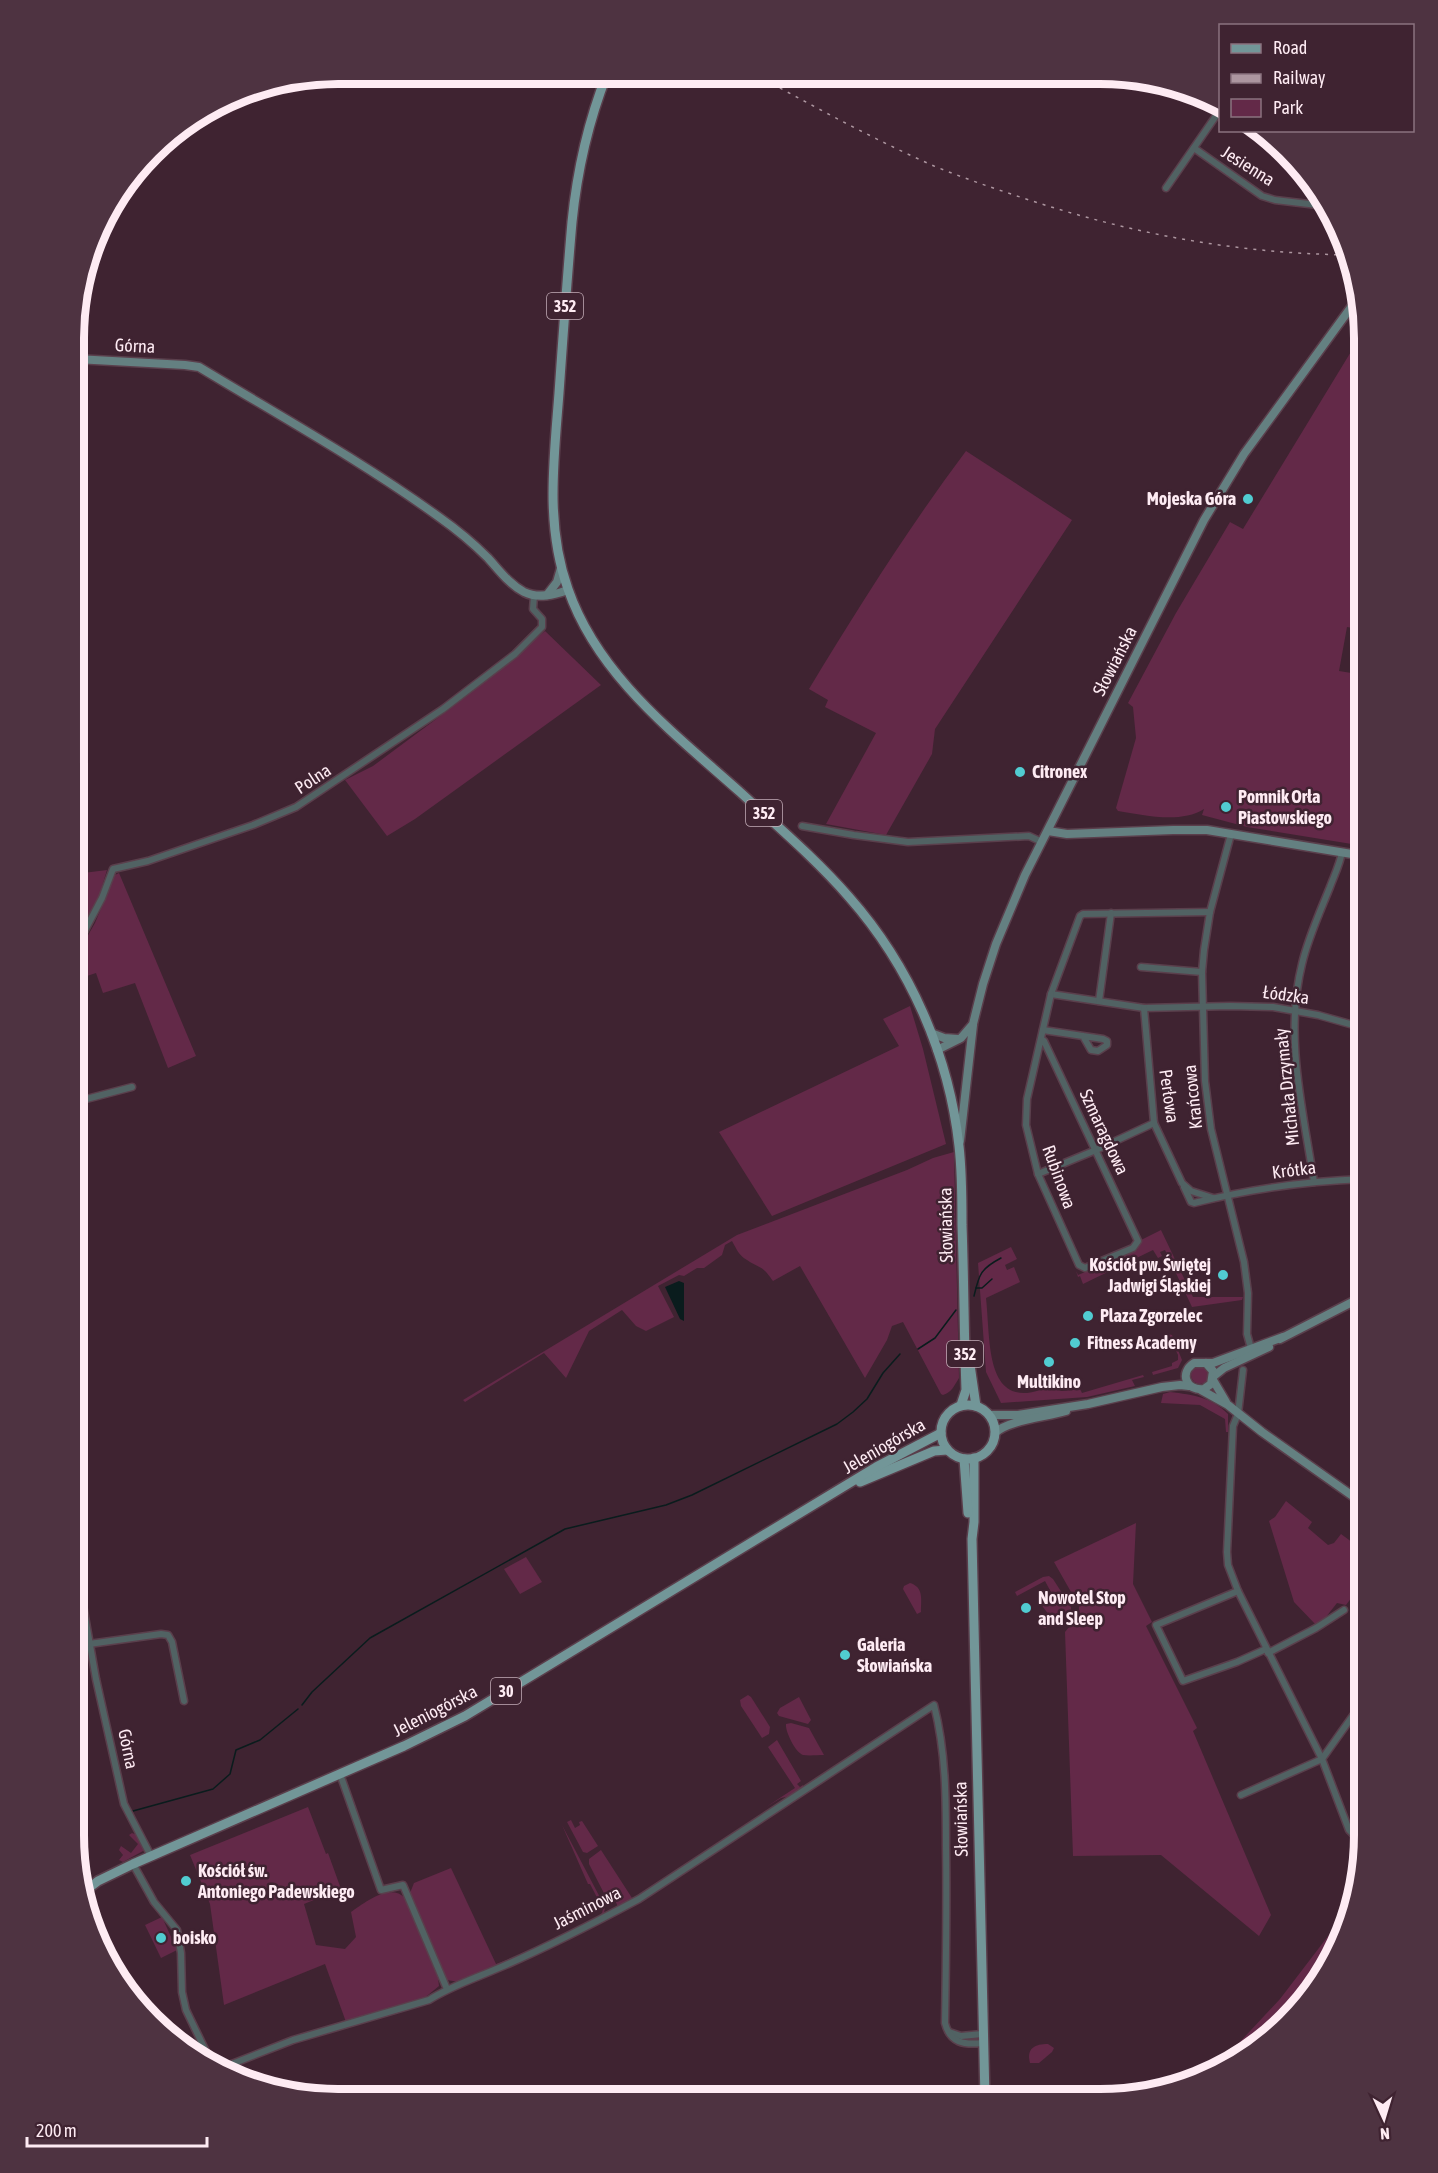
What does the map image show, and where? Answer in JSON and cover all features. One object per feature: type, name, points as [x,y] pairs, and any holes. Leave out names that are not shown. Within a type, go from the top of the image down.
[{"type":"main road","name":"352","points":[[604,84],[586,139],[577,180],[552,482],[554,528],[568,590],[589,636],[617,675],[646,707],[820,866],[861,910],[883,940],[904,974],[938,1050],[951,1098],[959,1147]]},
{"type":"main road","name":"Słowiańska","points":[[959,1147],[966,1390],[961,1405]]},
{"type":"main road","name":"Słowiańska","points":[[964,1303],[976,1406]]},
{"type":"main road","points":[[961,1405],[976,1406],[989,1414],[995,1425],[993,1443],[987,1451],[969,1459],[955,1456],[947,1449],[941,1433],[945,1416],[952,1409],[961,1405]]},
{"type":"main road","name":"Jeleniogórska","points":[[90,1887],[133,1864],[424,1737],[465,1716],[876,1467],[941,1433]]},
{"type":"main road","name":"Jeleniogórska","points":[[844,1488],[934,1451],[947,1449]]},
{"type":"main road","name":"Słowiańska","points":[[969,1459],[984,2089]]},
{"type":"street","points":[[1166,188],[1219,113]]},
{"type":"street","name":"Jesienna","points":[[1194,148],[1262,196],[1275,200],[1316,205]]},
{"type":"street","name":"Słowiańska","points":[[959,1147],[973,1024],[983,984],[1011,905],[1204,520],[1244,454],[1352,306]]},
{"type":"street","name":"Górna","points":[[84,359],[200,367],[390,483],[459,532],[516,587],[534,596]]},
{"type":"street","points":[[547,596],[557,582],[561,567]]},
{"type":"street","points":[[534,596],[547,596],[568,590]]},
{"type":"street","name":"Polna","points":[[84,932],[102,898],[113,869],[148,861],[253,825],[296,807],[443,709],[515,654],[542,627],[542,619],[533,609],[534,596]]},
{"type":"street","points":[[802,826],[908,842],[1029,836],[1042,842]]},
{"type":"street","points":[[1047,831],[1067,834],[1190,829],[1354,854]]},
{"type":"street","name":"Krańcowa","points":[[1231,834],[1210,912],[1202,972],[1207,1107],[1247,1278],[1247,1334],[1252,1352]]},
{"type":"street","name":"Michała Drzymały","points":[[1314,1182],[1298,1077],[1295,1011],[1298,981],[1307,946],[1342,852]]},
{"type":"street","points":[[1100,1001],[1111,913],[1210,912]]},
{"type":"street","name":"Rubinowa","points":[[1111,913],[1087,913],[1080,916],[1051,994],[1025,1118],[1038,1174],[1081,1267],[1085,1268],[1133,1248],[1138,1240]]},
{"type":"street","points":[[1141,967],[1202,972]]},
{"type":"street","name":"Łódzka","points":[[1051,994],[1144,1008],[1253,1006],[1295,1011],[1354,1026]]},
{"type":"street","name":"Perłowa","points":[[1144,1008],[1154,1123],[1191,1202],[1228,1196]]},
{"type":"street","points":[[938,1050],[958,1039],[973,1024]]},
{"type":"street","points":[[1043,1030],[1083,1036]]},
{"type":"street","points":[[931,1033],[944,1038],[958,1039]]},
{"type":"street","name":"Szmaragdowa","points":[[1041,1039],[1044,1041],[1138,1240]]},
{"type":"street","points":[[84,1100],[132,1087]]},
{"type":"street","points":[[1038,1174],[1154,1123]]},
{"type":"street","name":"Krótka","points":[[1228,1196],[1267,1188],[1354,1180]]},
{"type":"street","points":[[1201,1390],[1208,1387],[1224,1368],[1354,1301]]},
{"type":"street","points":[[1162,1387],[1185,1374],[1194,1363],[1213,1364],[1252,1352]]},
{"type":"street","points":[[1206,1363],[1228,1405]]},
{"type":"street","points":[[1243,1371],[1238,1414],[1233,1426],[1228,1565],[1267,1651],[1322,1759],[1349,1830],[1354,1835]]},
{"type":"street","points":[[1185,1374],[1189,1386]]},
{"type":"street","points":[[989,1414],[1011,1415],[1088,1404],[1162,1387],[1189,1386],[1228,1405],[1354,1497]]},
{"type":"street","points":[[995,1434],[998,1430],[1013,1424],[1051,1416],[1088,1404]]},
{"type":"street","points":[[1238,1591],[1156,1625],[1183,1681],[1267,1651],[1316,1628],[1344,1610]]},
{"type":"street","name":"Górna","points":[[84,1614],[124,1804],[151,1856]]},
{"type":"street","points":[[89,1644],[168,1635],[172,1642],[184,1701]]},
{"type":"street","name":"Jaśminowa","points":[[230,2065],[293,2040],[429,2000],[447,1989],[502,1967],[639,1899],[934,1705],[941,1732],[945,1771],[947,1949],[945,2023],[948,2032],[982,2039]]},
{"type":"street","points":[[1241,1795],[1322,1759],[1354,1714]]},
{"type":"street","points":[[340,1774],[381,1890],[403,1885],[447,1989]]},
{"type":"street","points":[[133,1864],[154,1902],[177,1930],[181,1953],[182,1992],[186,2010],[206,2052]]},
{"type":"green space","points":[[1354,347],[1354,628],[1347,627],[1339,671],[1354,673],[1354,844],[1247,827],[1202,815],[1204,809],[1194,814],[1173,817],[1118,811],[1116,808],[1136,738],[1133,707],[1128,703],[1176,613],[1230,522],[1243,529]]},
{"type":"green space","points":[[966,451],[1072,520],[935,729],[932,754],[886,835],[826,824],[876,733],[825,707],[828,700],[809,689],[885,568]]},
{"type":"green space","points":[[545,631],[601,685],[415,819],[387,836],[345,780],[373,766],[447,711]]},
{"type":"green space","points":[[107,870],[97,903],[84,926],[84,873]]},
{"type":"green space","points":[[119,873],[196,1056],[168,1068],[135,983],[103,993],[96,973],[84,977],[84,942],[95,923],[115,875]]},
{"type":"green space","points":[[910,1006],[946,1144],[772,1216],[719,1132],[899,1046],[883,1019]]},
{"type":"green space","points":[[954,1152],[959,1378],[946,1394],[941,1394],[903,1322],[892,1326],[887,1340],[865,1378],[800,1266],[773,1281],[763,1270],[742,1256],[732,1241],[725,1245],[722,1255],[704,1268],[697,1268],[684,1276],[679,1275],[658,1286],[674,1317],[646,1331],[636,1326],[622,1310],[589,1331],[566,1378],[544,1353],[465,1402],[463,1400],[737,1235],[933,1158]]},
{"type":"green space","points":[[1161,1230],[1193,1297],[1243,1297],[1242,1300],[1192,1307],[1165,1250],[1160,1252],[1162,1256],[1158,1258],[1153,1250],[1083,1284],[1080,1276],[1078,1277],[1076,1271],[1078,1275],[1137,1250],[1141,1240]]},
{"type":"green space","points":[[1011,1247],[1017,1259],[1005,1265],[1007,1270],[1014,1267],[1020,1282],[986,1298],[991,1355],[1003,1384],[1015,1392],[1032,1392],[1055,1384],[1061,1391],[1080,1389],[1082,1393],[1143,1375],[1144,1377],[1132,1380],[1135,1386],[1087,1397],[1001,1403],[986,1372],[978,1263]]},
{"type":"green space","points":[[1168,1334],[1172,1335],[1182,1360],[1178,1368],[1153,1375],[1152,1372],[1172,1366],[1172,1363],[1178,1360]]},
{"type":"green space","points":[[1200,1366],[1208,1371],[1209,1375],[1204,1383],[1200,1384],[1192,1379],[1191,1375],[1196,1367]]},
{"type":"green space","points":[[1170,1392],[1209,1400],[1222,1408],[1228,1414],[1228,1432],[1226,1432],[1225,1419],[1200,1405],[1161,1403],[1163,1394]]},
{"type":"green space","points":[[1286,1501],[1312,1522],[1308,1528],[1328,1545],[1334,1543],[1341,1534],[1354,1544],[1352,1568],[1354,1569],[1354,1594],[1346,1605],[1337,1603],[1317,1626],[1294,1602],[1269,1521],[1275,1517]]},
{"type":"green space","points":[[1136,1523],[1133,1584],[1152,1622],[1146,1626],[1197,1728],[1193,1731],[1271,1915],[1259,1936],[1161,1855],[1073,1856],[1065,1632],[1079,1615],[1079,1606],[1054,1562]]},
{"type":"green space","points":[[526,1557],[542,1582],[520,1594],[504,1569]]},
{"type":"green space","points":[[1049,1576],[1071,1607],[1071,1613],[1065,1620],[1045,1628],[1040,1626],[1052,1619],[1040,1603],[1053,1596],[1045,1581],[1017,1596],[1015,1592]]},
{"type":"green space","points":[[910,1583],[918,1588],[921,1594],[921,1612],[917,1614],[903,1589]]},
{"type":"green space","points":[[748,1695],[770,1727],[769,1734],[762,1738],[741,1706],[740,1700]]},
{"type":"green space","points":[[799,1697],[811,1720],[808,1724],[779,1716],[777,1713],[780,1708]]},
{"type":"green space","points":[[791,1723],[809,1728],[824,1755],[800,1753],[787,1731],[786,1724]]},
{"type":"green space","points":[[777,1740],[801,1781],[797,1784],[803,1787],[795,1795],[781,1798],[766,1807],[795,1788],[768,1747]]},
{"type":"green space","points":[[308,1807],[341,1889],[304,1904],[316,1945],[345,1949],[356,1937],[351,1912],[385,1893],[399,1894],[405,1898],[438,1978],[439,1986],[422,2000],[346,2022],[325,1964],[224,2005],[210,1904],[190,1855]]},
{"type":"green space","points":[[571,1820],[575,1828],[582,1821],[598,1846],[587,1853],[583,1852],[567,1822]]},
{"type":"green space","points":[[562,1825],[605,1907],[604,1914],[597,1918],[603,1909],[588,1884]]},
{"type":"green space","points":[[132,1833],[140,1840],[143,1851],[123,1862],[119,1860],[123,1855],[119,1850],[121,1846],[131,1853],[138,1844],[129,1835]]},
{"type":"green space","points":[[601,1850],[632,1898],[638,1897],[618,1907],[615,1900],[609,1903],[589,1864],[589,1859]]},
{"type":"green space","points":[[451,1868],[496,1964],[517,1956],[459,1982],[447,1980],[443,1975],[410,1893],[414,1883]]},
{"type":"green space","name":"boisko","points":[[162,1917],[177,1950],[161,1958],[145,1925]]},
{"type":"green space","points":[[1339,1921],[1320,1962],[1302,1990],[1280,2015],[1255,2037],[1229,2054],[1280,1999]]},
{"type":"green space","points":[[1048,2044],[1054,2048],[1052,2052],[1039,2063],[1030,2063],[1031,2050],[1039,2045]]},
{"type":"shaded area","points":[[679,1281],[684,1283],[684,1321],[680,1319],[665,1287]]},
{"type":"waterway","points":[[974,1296],[982,1273],[1001,1258]]},
{"type":"waterway","points":[[976,1288],[982,1288],[992,1279]]},
{"type":"waterway","points":[[918,1349],[935,1338],[956,1310]]},
{"type":"waterway","points":[[302,1705],[312,1692],[370,1638],[565,1529],[666,1505],[692,1495],[837,1424],[867,1399],[883,1373],[900,1354]]},
{"type":"waterway","points":[[133,1811],[213,1789],[230,1774],[236,1750],[260,1740],[298,1709]]},
{"type":"railway","points":[[772,84],[866,134],[934,166],[989,187],[1064,211],[1144,231],[1224,246],[1340,255]]},
{"type":"place","name":"Mojeska Góra","points":[[1248,499]]},
{"type":"place","name":"Citronex","points":[[1020,772]]},
{"type":"place","name":"Pomnik Orła Piastowskiego","points":[[1226,807]]},
{"type":"place","name":"Kościół pw. Świętej Jadwigi Śląskiej","points":[[1223,1275]]},
{"type":"place","name":"Plaza Zgorzelec","points":[[1088,1316]]},
{"type":"place","name":"Fitness Academy","points":[[1075,1343]]},
{"type":"place","name":"Multikino","points":[[1049,1362]]},
{"type":"place","name":"Nowotel Stop and Sleep","points":[[1026,1608]]},
{"type":"place","name":"Galeria Słowiańska","points":[[845,1655]]},
{"type":"place","name":"Kościół św. Antoniego Padewskiego","points":[[186,1881]]},
{"type":"place","name":"boisko","points":[[161,1938]]}]
